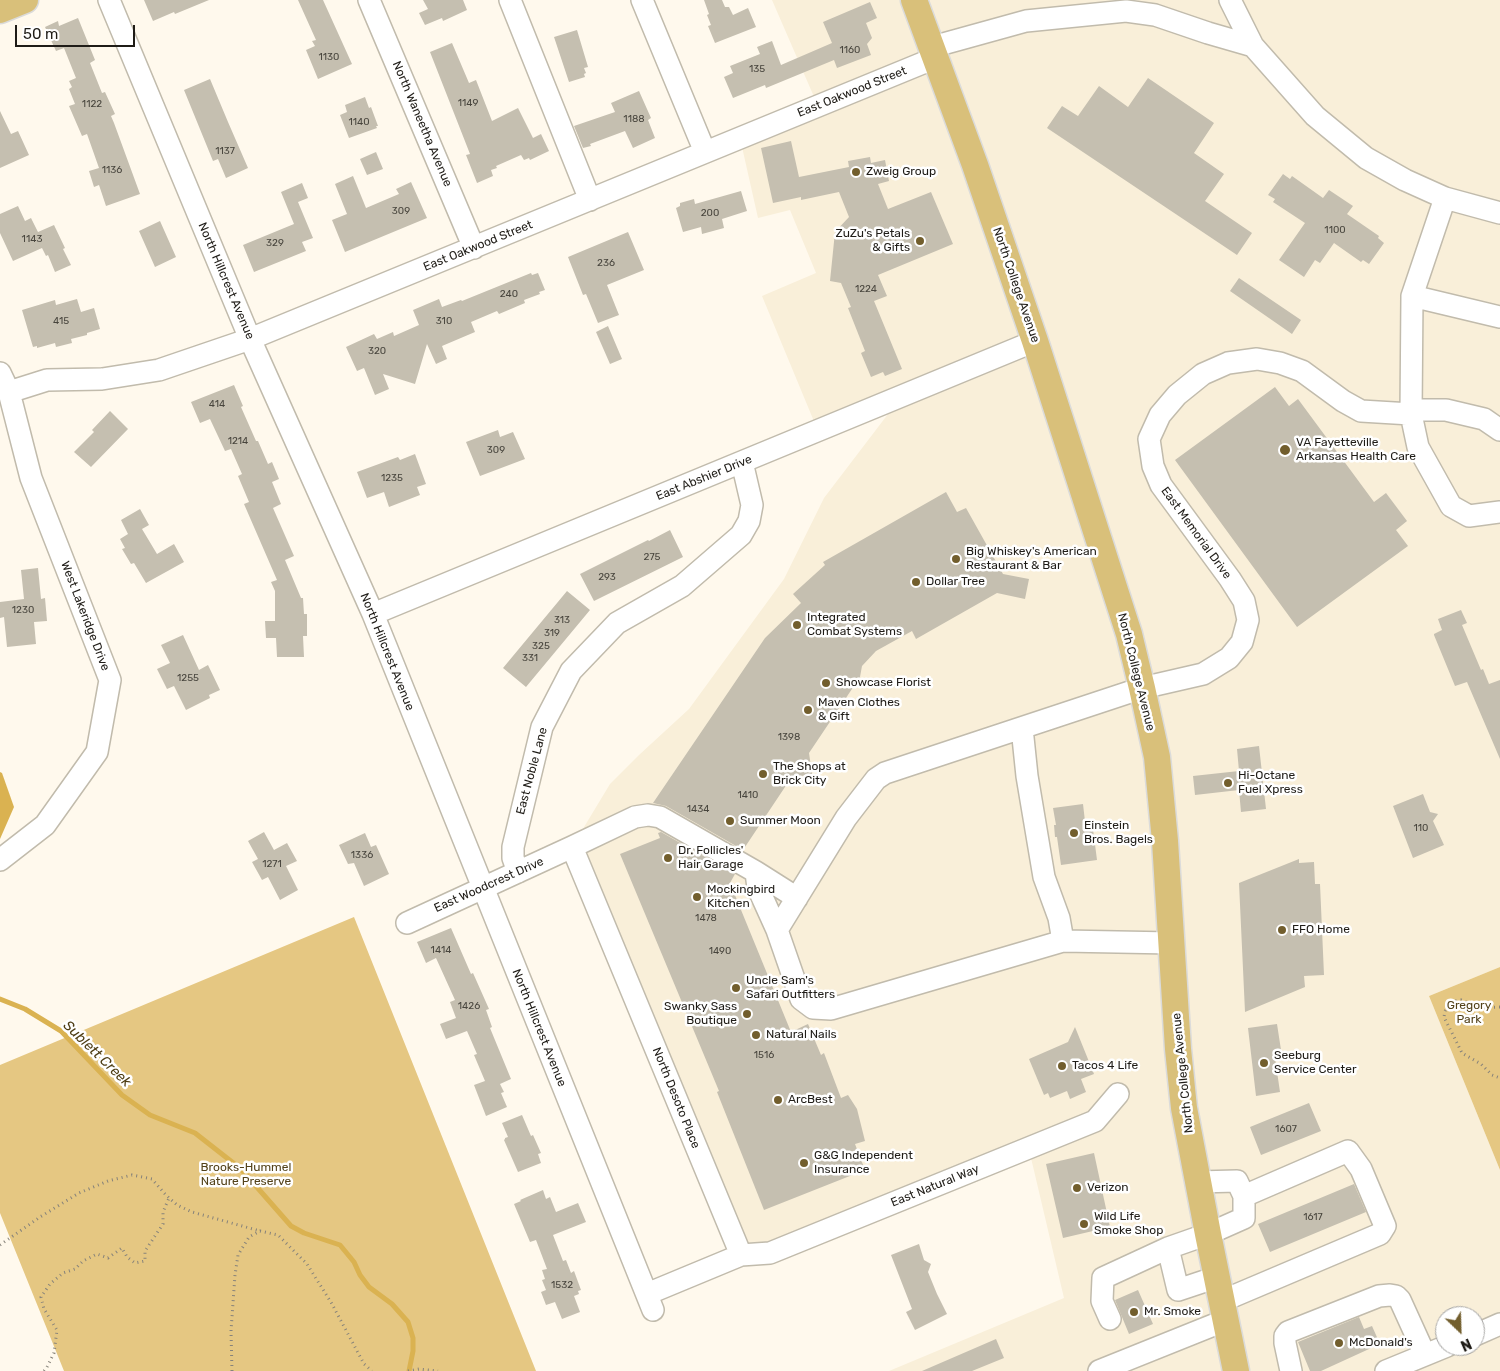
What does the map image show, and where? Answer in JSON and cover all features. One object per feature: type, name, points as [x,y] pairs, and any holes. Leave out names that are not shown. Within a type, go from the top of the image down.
[{"type":"main road","points":[[0,10],[25,0]]},
{"type":"main road","name":"North College Avenue","points":[[914,0],[975,164],[1035,341],[1129,634],[1142,688],[1157,757],[1165,840],[1178,1049],[1184,1108],[1221,1299],[1230,1369]]},
{"type":"street","name":"North Hillcrest Avenue","points":[[109,0],[250,339],[373,614],[650,1302],[740,1255]]},
{"type":"street","name":"North Waneetha Avenue","points":[[369,0],[474,248]]},
{"type":"street","points":[[510,0],[590,200]]},
{"type":"street","points":[[642,0],[705,152]]},
{"type":"street","points":[[1126,10],[1150,0]]},
{"type":"street","points":[[1230,0],[1253,46],[1315,116],[1366,158],[1405,180],[1445,198],[1500,213]]},
{"type":"street","name":"East Oakwood Street","points":[[9,392],[47,380],[102,379],[159,370],[250,339],[705,152],[933,52],[1026,21],[1126,10]]},
{"type":"street","points":[[1126,10],[1155,15],[1253,46]]},
{"type":"street","points":[[1445,198],[1412,296],[1411,412],[1418,447],[1451,506],[1469,516],[1500,512]]},
{"type":"street","points":[[1412,296],[1500,317]]},
{"type":"street","name":"East Abshier Drive","points":[[373,614],[1035,341]]},
{"type":"street","name":"East Memorial Drive","points":[[777,930],[846,818],[876,779],[885,773],[1142,688],[1203,674],[1229,658],[1242,642],[1248,620],[1244,601],[1161,485],[1153,466],[1149,438],[1160,415],[1177,395],[1203,374],[1228,363],[1257,359],[1280,363],[1302,371],[1342,400],[1361,411],[1411,412],[1446,410],[1484,419],[1500,430]]},
{"type":"street","name":"West Lakeridge Drive","points":[[0,373],[9,392],[31,478],[110,680],[97,752],[45,825],[0,860]]},
{"type":"street","name":"East Noble Lane","points":[[518,872],[513,858],[513,847],[542,727],[571,671],[617,623],[682,586],[741,535],[749,521],[752,505],[742,462]]},
{"type":"street","points":[[1022,728],[1027,776],[1044,877],[1059,918],[1063,941]]},
{"type":"street","name":"East Woodcrest Drive","points":[[407,923],[634,817],[648,814],[660,817],[756,872]]},
{"type":"street","name":"North Desoto Place","points":[[572,847],[740,1255]]},
{"type":"street","points":[[756,872],[758,888],[777,930],[801,999],[814,1008],[831,1008],[1063,941],[1172,942]]},
{"type":"street","points":[[756,872],[797,898]]},
{"type":"street","name":"East Natural Way","points":[[740,1255],[770,1253],[1095,1121],[1118,1094]]},
{"type":"street","points":[[1099,1371],[1221,1299],[1380,1234],[1385,1226],[1361,1169],[1348,1151],[1244,1196]]},
{"type":"street","points":[[1110,1319],[1102,1301],[1103,1278],[1168,1248],[1208,1234],[1244,1218],[1244,1196],[1237,1181],[1198,1182]]},
{"type":"street","points":[[1168,1248],[1178,1290],[1221,1299]]},
{"type":"street","points":[[1291,1371],[1285,1343],[1288,1332],[1379,1296],[1396,1296],[1400,1300],[1425,1355]]},
{"type":"street","points":[[1485,1331],[1500,1324]]},
{"type":"street","points":[[1386,1371],[1435,1351]]},
{"type":"path","points":[[1500,1007],[1480,1008],[1461,1000],[1448,1006],[1444,1017],[1462,1053],[1481,1064],[1492,1075],[1500,1078]]},
{"type":"path","points":[[0,1245],[79,1193],[108,1181],[132,1175],[152,1179],[169,1198],[192,1212],[278,1235],[307,1264],[332,1304],[364,1364],[372,1371]]},
{"type":"path","points":[[44,1371],[54,1353],[57,1330],[44,1309],[41,1297],[50,1284],[63,1273],[75,1269],[83,1261],[97,1254],[108,1258],[122,1248],[135,1263],[145,1261],[145,1251],[163,1224],[163,1212],[169,1198]]},
{"type":"path","points":[[232,1371],[232,1331],[238,1255],[250,1237],[260,1231]]},
{"type":"path","points":[[408,1371],[419,1368],[438,1371]]},
{"type":"shaded area","points":[[772,0],[1500,0],[1500,967],[1429,996],[1500,1170],[1500,1371],[889,1371],[1064,1298],[1031,1158],[771,1265],[741,1255],[572,847],[610,784],[689,709],[784,579],[824,498],[901,397],[818,431],[762,296],[816,273],[790,210],[758,218],[740,138],[818,106]]},
{"type":"shaded area","points":[[0,772],[14,807],[0,839]]},
{"type":"green space","name":"Brooks-Hummel Nature Preserve","points":[[354,917],[536,1371],[64,1371],[0,1213],[0,1065]]},
{"type":"green space","name":"Gregory Park","points":[[1500,967],[1500,1170],[1429,996]]},
{"type":"building","points":[[144,0],[209,0],[153,21]]},
{"type":"building","points":[[298,0],[323,0],[352,64],[318,79],[306,50],[315,46],[312,41],[316,40]]},
{"type":"building","points":[[423,0],[463,0],[467,10],[443,21],[442,18],[425,25],[419,13],[428,9]]},
{"type":"building","points":[[704,0],[722,0],[725,7],[729,7],[733,15],[748,8],[756,27],[715,43],[708,26],[711,25]]},
{"type":"building","points":[[870,2],[877,18],[866,23],[872,38],[867,44],[871,55],[837,68],[834,60],[766,88],[765,85],[733,98],[724,77],[733,73],[730,66],[760,54],[757,47],[772,41],[781,65],[832,43],[823,22]]},
{"type":"building","points":[[78,18],[95,60],[90,63],[102,93],[105,92],[115,114],[111,116],[140,194],[106,206],[99,185],[94,187],[89,171],[99,168],[87,134],[82,136],[69,106],[75,104],[69,89],[72,87],[69,81],[76,78],[64,48],[56,51],[45,27],[58,21],[59,26]]},
{"type":"building","points":[[577,30],[588,67],[584,68],[585,77],[569,82],[554,37]]},
{"type":"building","points":[[452,43],[469,83],[476,80],[492,121],[518,108],[533,138],[541,134],[549,151],[530,160],[529,158],[524,160],[521,155],[496,166],[497,168],[491,170],[493,176],[477,183],[466,155],[470,154],[430,52]]},
{"type":"building","points":[[1148,78],[1214,123],[1194,153],[1224,174],[1205,201],[1252,233],[1237,255],[1047,128],[1062,106],[1078,116],[1099,86],[1128,107]]},
{"type":"building","points":[[210,79],[248,168],[226,178],[218,159],[213,161],[184,90]]},
{"type":"building","points":[[639,91],[651,118],[648,120],[655,138],[633,148],[625,131],[583,148],[574,126],[615,112],[611,103]]},
{"type":"building","points":[[365,97],[378,126],[349,138],[340,115],[347,112],[345,105]]},
{"type":"building","points":[[0,111],[11,134],[18,131],[29,155],[0,168]]},
{"type":"building","points":[[791,141],[799,177],[849,167],[848,161],[870,157],[871,163],[885,160],[889,181],[878,184],[888,209],[931,192],[953,244],[878,275],[887,296],[874,301],[902,369],[885,376],[883,372],[871,377],[861,353],[865,351],[848,308],[851,307],[841,283],[830,281],[835,232],[849,217],[839,192],[801,200],[801,197],[773,203],[761,148]]},
{"type":"building","points":[[376,152],[383,169],[367,175],[360,159]]},
{"type":"building","points":[[1283,174],[1290,179],[1292,176],[1323,198],[1329,190],[1353,206],[1347,214],[1379,236],[1378,238],[1384,243],[1369,264],[1363,260],[1361,262],[1334,243],[1320,263],[1315,260],[1304,277],[1279,260],[1305,223],[1273,202],[1275,199],[1268,195]]},
{"type":"building","points":[[353,176],[366,208],[399,194],[396,189],[411,182],[427,218],[345,252],[332,220],[347,214],[335,184]]},
{"type":"building","points":[[302,183],[308,198],[298,202],[313,238],[302,242],[306,251],[254,272],[243,245],[294,224],[281,192]]},
{"type":"building","points":[[741,191],[747,211],[722,219],[724,228],[702,234],[701,227],[683,232],[676,208],[680,206],[680,203],[694,199],[695,204]]},
{"type":"building","points":[[18,206],[25,221],[31,218],[38,232],[54,225],[71,265],[55,272],[48,255],[46,256],[42,248],[13,261],[0,233],[0,214]]},
{"type":"building","points":[[160,221],[176,257],[155,267],[139,231]]},
{"type":"building","points":[[628,232],[644,270],[607,285],[619,315],[598,323],[586,294],[583,295],[568,257]]},
{"type":"building","points":[[531,273],[532,275],[538,273],[545,290],[524,300],[525,303],[499,314],[497,311],[471,322],[475,332],[442,346],[447,359],[436,364],[427,344],[415,384],[383,374],[389,389],[375,395],[364,368],[357,371],[346,347],[374,334],[377,339],[393,332],[394,336],[419,325],[413,310],[439,299],[442,307],[462,301]]},
{"type":"building","points":[[1239,278],[1301,320],[1292,334],[1230,291]]},
{"type":"building","points":[[77,299],[81,312],[94,308],[100,329],[71,339],[72,343],[56,347],[55,343],[37,348],[37,346],[33,347],[22,310],[55,300],[56,305]]},
{"type":"building","points":[[608,326],[622,359],[610,364],[596,332]]},
{"type":"building","points":[[234,385],[243,406],[241,407],[256,441],[258,441],[268,464],[272,462],[279,479],[272,482],[281,504],[273,508],[294,556],[285,560],[301,598],[303,598],[304,614],[307,614],[307,636],[303,636],[304,657],[277,657],[276,638],[266,638],[265,621],[275,621],[275,591],[271,582],[277,580],[244,504],[249,502],[238,476],[242,474],[231,449],[225,451],[210,419],[200,423],[191,402]]},
{"type":"building","points":[[1275,387],[1289,406],[1298,399],[1374,502],[1386,493],[1407,521],[1396,530],[1408,546],[1297,627],[1175,460]]},
{"type":"building","points":[[110,411],[128,429],[91,467],[74,452],[94,432],[92,430]]},
{"type":"building","points":[[498,430],[500,437],[513,432],[525,459],[480,476],[466,442]]},
{"type":"building","points":[[415,454],[426,484],[417,487],[420,495],[389,507],[384,492],[367,498],[357,472],[398,457],[400,460]]},
{"type":"building","points":[[946,492],[957,512],[966,508],[1003,574],[1029,579],[1025,599],[997,593],[916,639],[912,631],[876,651],[862,666],[860,677],[809,753],[812,774],[791,778],[743,850],[666,806],[653,803],[765,638],[801,603],[793,594],[825,565],[823,562]]},
{"type":"building","points":[[140,509],[149,525],[142,529],[157,554],[174,544],[184,562],[146,583],[134,563],[131,564],[122,549],[125,548],[120,539],[128,534],[121,520]]},
{"type":"building","points":[[670,530],[683,557],[594,601],[580,574]]},
{"type":"building","points":[[38,568],[41,599],[45,598],[47,621],[34,622],[36,644],[7,647],[4,617],[0,618],[0,602],[24,599],[21,570]]},
{"type":"building","points":[[567,591],[590,610],[526,687],[503,668]]},
{"type":"building","points":[[1461,610],[1467,623],[1462,625],[1481,670],[1483,669],[1489,684],[1500,680],[1500,759],[1467,682],[1455,686],[1434,635],[1442,630],[1438,619]]},
{"type":"building","points":[[183,635],[199,670],[208,665],[220,690],[209,695],[210,698],[186,710],[174,686],[167,689],[157,669],[170,663],[161,645]]},
{"type":"building","name":"Hi-Octane Fuel Xpress","points":[[1259,746],[1266,809],[1241,812],[1239,790],[1195,795],[1193,776],[1239,771],[1237,749]]},
{"type":"building","points":[[1423,794],[1430,812],[1438,814],[1433,821],[1444,845],[1413,858],[1393,806]]},
{"type":"building","name":"Einstein Bros. Bagels","points":[[1083,804],[1086,830],[1093,829],[1097,860],[1061,865],[1057,837],[1055,837],[1054,825],[1056,825],[1053,808]]},
{"type":"building","points":[[264,832],[274,850],[287,843],[297,861],[286,866],[298,890],[280,900],[268,877],[262,880],[252,862],[258,859],[248,841]]},
{"type":"building","points":[[661,832],[735,874],[730,883],[791,1032],[808,1024],[821,1055],[824,1053],[841,1098],[848,1095],[857,1109],[865,1141],[855,1144],[865,1170],[764,1210],[717,1092],[719,1091],[620,854],[660,838],[658,833]]},
{"type":"building","points":[[365,833],[371,847],[376,845],[389,874],[364,886],[354,863],[348,864],[339,845]]},
{"type":"building","name":"FFO Home","points":[[1299,859],[1299,863],[1314,862],[1315,884],[1320,884],[1324,975],[1304,976],[1305,987],[1245,1012],[1239,883]]},
{"type":"building","points":[[451,928],[489,1009],[486,1010],[492,1027],[490,1028],[511,1079],[500,1084],[504,1092],[501,1093],[507,1107],[486,1116],[474,1085],[485,1081],[474,1055],[477,1054],[467,1031],[446,1039],[440,1024],[456,1018],[450,1002],[455,1000],[436,958],[426,963],[417,942]]},
{"type":"building","name":"Seeburg Service Center","points":[[1277,1024],[1281,1050],[1274,1051],[1280,1092],[1256,1096],[1248,1028]]},
{"type":"building","name":"Tacos 4 Life","points":[[1075,1027],[1094,1074],[1081,1079],[1086,1092],[1070,1099],[1067,1091],[1050,1098],[1048,1093],[1044,1095],[1029,1059],[1068,1042]]},
{"type":"building","points":[[1309,1103],[1321,1131],[1261,1155],[1250,1127]]},
{"type":"building","points":[[522,1115],[541,1153],[538,1154],[541,1163],[518,1172],[504,1140],[508,1137],[502,1123]]},
{"type":"building","points":[[1094,1153],[1110,1227],[1063,1238],[1046,1164]]},
{"type":"building","points":[[1354,1184],[1366,1212],[1270,1252],[1258,1224]]},
{"type":"building","points":[[543,1190],[546,1199],[550,1197],[556,1212],[578,1203],[586,1222],[553,1235],[563,1261],[566,1260],[571,1273],[574,1271],[581,1290],[578,1291],[579,1294],[574,1296],[580,1312],[562,1319],[555,1302],[546,1305],[541,1292],[546,1290],[542,1280],[545,1279],[542,1270],[547,1269],[536,1240],[530,1242],[514,1204]]},
{"type":"building","points":[[919,1244],[924,1260],[931,1264],[928,1272],[947,1314],[915,1330],[906,1312],[912,1309],[891,1255]]},
{"type":"building","name":"Mr. Smoke","points":[[1138,1290],[1153,1324],[1129,1334],[1115,1300]]},
{"type":"building","name":"McDonald's","points":[[1359,1317],[1364,1329],[1372,1326],[1380,1344],[1321,1371],[1310,1371],[1298,1342]]},
{"type":"building","points":[[996,1339],[1004,1358],[972,1371],[922,1371]]},
{"type":"waterway","name":"Sublett Creek","points":[[0,999],[25,1009],[61,1031],[122,1095],[150,1115],[195,1133],[241,1169],[291,1226],[304,1233],[340,1245],[354,1262],[360,1275],[369,1287],[392,1304],[408,1322],[413,1338],[413,1351],[409,1371]]},
{"type":"place","name":"Zweig Group","points":[[856,172]]},
{"type":"place","name":"ZuZu's Petals & Gifts","points":[[920,241]]},
{"type":"place","name":"VA Fayetteville Arkansas Health Care","points":[[1285,450]]},
{"type":"place","name":"Big Whiskey's American Restaurant & Bar","points":[[956,559]]},
{"type":"place","name":"Dollar Tree","points":[[916,582]]},
{"type":"place","name":"Integrated Combat Systems","points":[[797,625]]},
{"type":"place","name":"Showcase Florist","points":[[826,683]]},
{"type":"place","name":"Maven Clothes & Gift","points":[[808,710]]},
{"type":"place","name":"The Shops at Brick City","points":[[763,774]]},
{"type":"place","name":"Hi-Octane Fuel Xpress","points":[[1228,783]]},
{"type":"place","name":"Summer Moon","points":[[730,821]]},
{"type":"place","name":"Einstein Bros. Bagels","points":[[1074,833]]},
{"type":"place","name":"Dr. Follicles' Hair Garage","points":[[668,858]]},
{"type":"place","name":"Mockingbird Kitchen","points":[[697,897]]},
{"type":"place","name":"FFO Home","points":[[1282,930]]},
{"type":"place","name":"Uncle Sam's Safari Outfitters","points":[[736,988]]},
{"type":"place","name":"Swanky Sass Boutique","points":[[747,1014]]},
{"type":"place","name":"Natural Nails","points":[[756,1035]]},
{"type":"place","name":"Seeburg Service Center","points":[[1264,1063]]},
{"type":"place","name":"Tacos 4 Life","points":[[1062,1066]]},
{"type":"place","name":"ArcBest","points":[[778,1100]]},
{"type":"place","name":"G&G Independent Insurance","points":[[804,1163]]},
{"type":"place","name":"Verizon","points":[[1077,1188]]},
{"type":"place","name":"Wild Life Smoke Shop","points":[[1084,1224]]},
{"type":"place","name":"Mr. Smoke","points":[[1134,1312]]},
{"type":"place","name":"McDonald's","points":[[1339,1343]]}]
